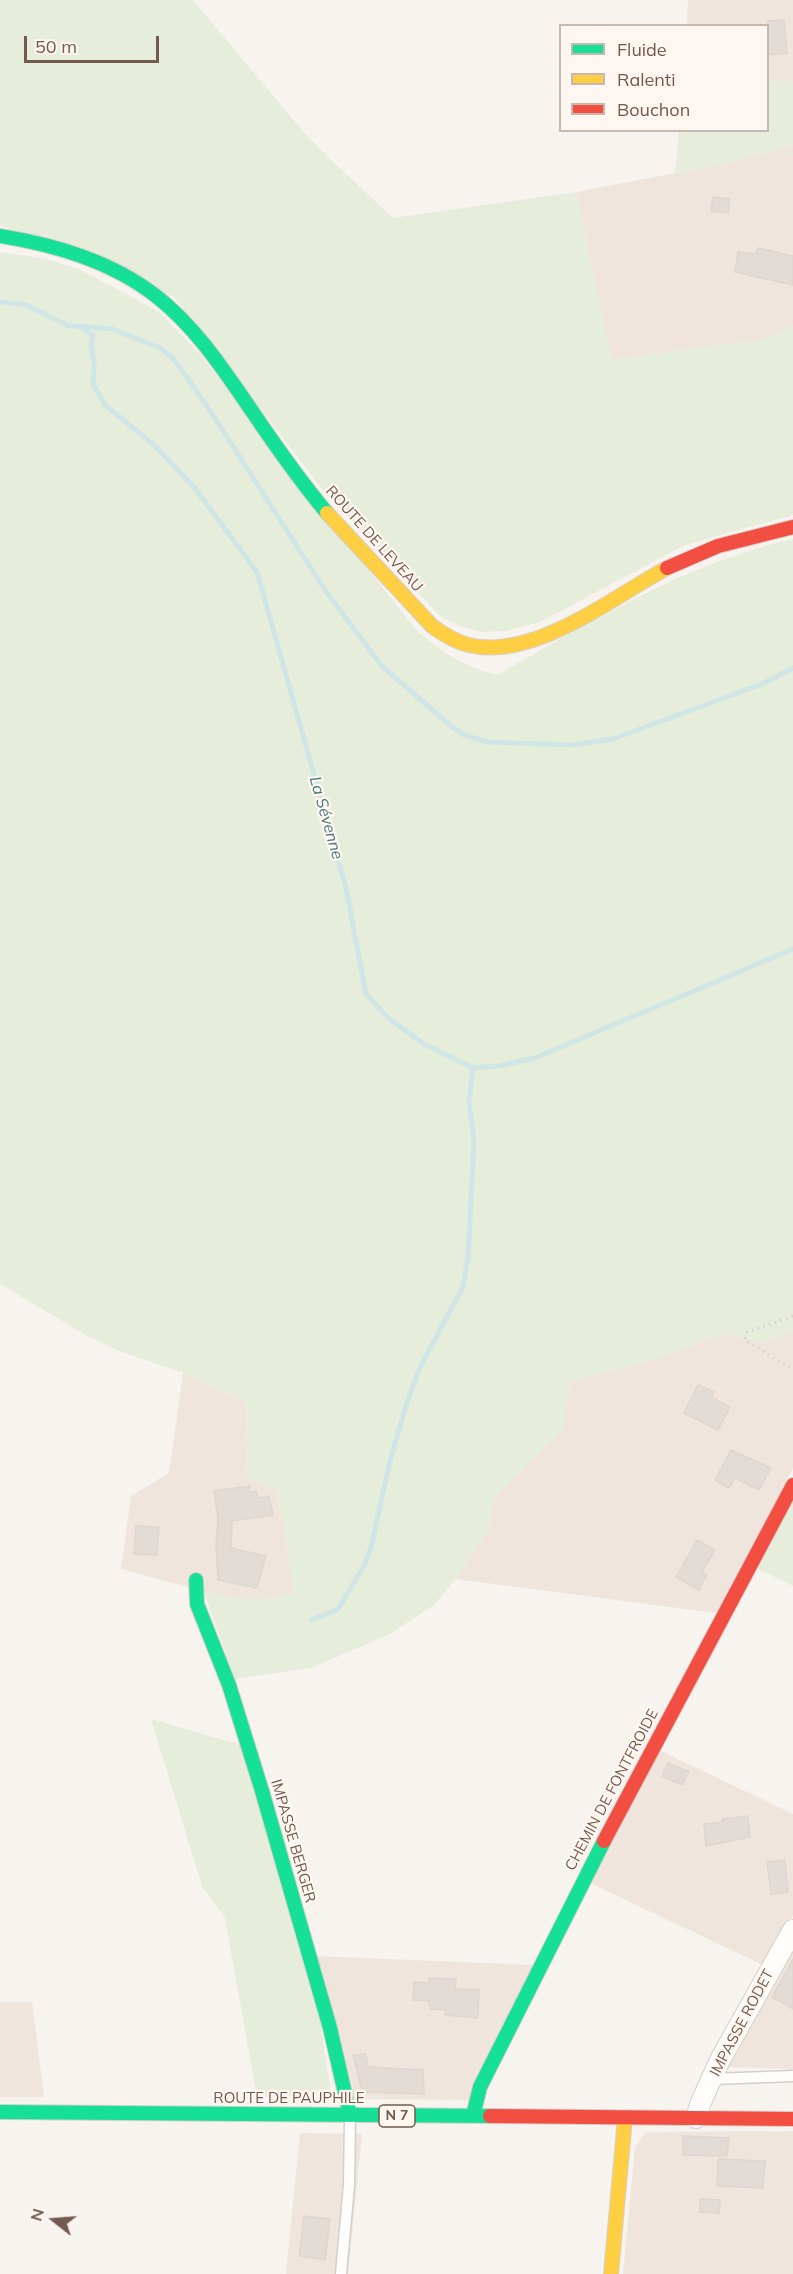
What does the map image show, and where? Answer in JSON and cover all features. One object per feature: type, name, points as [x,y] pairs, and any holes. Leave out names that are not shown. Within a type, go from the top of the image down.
[{"type":"street","name":"ROUTE DE LEVEAU","points":[[0,236],[62,250],[105,266],[150,292],[171,309],[191,328],[310,492],[363,554],[428,622],[443,634],[460,643],[479,647],[503,647],[523,643],[577,618],[676,563],[722,544],[793,527]]},
{"type":"street","name":"CHEMIN DE FONTFROIDE","points":[[473,2116],[480,2087],[580,1885],[793,1485]]},
{"type":"street","name":"IMPASSE BERGER","points":[[196,1580],[196,1604],[229,1685],[262,1791],[330,2028],[350,2115]]},
{"type":"street","name":"IMPASSE RODET","points":[[696,2118],[712,2079],[793,1930]]},
{"type":"street","name":"ROUTE DE PAUPHILE","points":[[0,2112],[793,2119]]},
{"type":"street","points":[[612,2274],[625,2118]]},
{"type":"lane","points":[[712,2079],[793,2076]]},
{"type":"lane","points":[[341,2274],[349,2185],[350,2115]]},
{"type":"path","points":[[793,1316],[747,1332],[745,1340],[793,1370]]},
{"type":"shaded area","points":[[688,0],[793,0],[793,82],[769,80],[769,24],[687,24]]},
{"type":"shaded area","points":[[793,145],[793,327],[766,339],[611,360],[576,192],[723,164]]},
{"type":"shaded area","points":[[793,1331],[793,1468],[716,1613],[456,1579],[489,1529],[495,1496],[562,1430],[570,1381],[652,1360],[724,1333],[761,1343]]},
{"type":"shaded area","points":[[183,1373],[246,1402],[248,1478],[277,1489],[294,1593],[263,1599],[235,1600],[121,1569],[131,1496],[169,1473]]},
{"type":"shaded area","points":[[657,1749],[793,1814],[793,1915],[763,1965],[590,1883]]},
{"type":"shaded area","points":[[793,1947],[793,2069],[726,2067]]},
{"type":"shaded area","points":[[317,1956],[533,1965],[470,2100],[355,2099]]},
{"type":"shaded area","points":[[0,2002],[32,2002],[44,2097],[0,2097]]},
{"type":"shaded area","points":[[793,2131],[793,2274],[623,2274],[635,2147],[646,2132]]},
{"type":"shaded area","points":[[300,2133],[362,2134],[348,2274],[286,2274]]},
{"type":"green space","points":[[0,0],[193,0],[301,129],[393,218],[576,192],[612,360],[766,339],[793,327],[793,515],[685,545],[540,622],[506,631],[480,632],[459,626],[440,616],[323,490],[174,297],[0,225]]},
{"type":"green space","points":[[769,80],[793,82],[793,145],[723,164],[675,173],[679,132],[769,132]]},
{"type":"green space","points":[[0,252],[47,259],[78,269],[160,313],[199,353],[417,631],[454,658],[484,671],[497,675],[604,615],[677,579],[715,563],[793,539],[793,1331],[761,1343],[724,1333],[652,1360],[570,1381],[563,1430],[495,1496],[489,1529],[456,1579],[434,1605],[390,1634],[311,1668],[235,1679],[204,1592],[227,1597],[249,1598],[294,1593],[277,1489],[248,1478],[246,1402],[184,1373],[125,1353],[89,1337],[0,1284]]},
{"type":"green space","points":[[793,1502],[793,1586],[756,1568]]},
{"type":"green space","points":[[151,1719],[241,1745],[320,2022],[331,2094],[257,2097],[225,1918],[202,1886]]},
{"type":"building","points":[[784,20],[787,53],[769,55],[768,21]]},
{"type":"building","points":[[713,197],[730,199],[728,213],[711,211]]},
{"type":"building","points":[[758,248],[793,256],[793,285],[735,272],[738,252],[756,254]]},
{"type":"building","points":[[698,1385],[714,1392],[711,1397],[730,1407],[718,1430],[684,1413]]},
{"type":"building","points":[[731,1450],[771,1468],[759,1490],[735,1478],[729,1488],[715,1480]]},
{"type":"building","points":[[250,1486],[250,1492],[256,1491],[258,1498],[269,1496],[273,1515],[232,1521],[231,1548],[266,1556],[257,1588],[218,1580],[216,1547],[218,1519],[214,1491]]},
{"type":"building","points":[[136,1526],[159,1527],[157,1555],[134,1554]]},
{"type":"building","points":[[697,1540],[715,1550],[702,1572],[707,1575],[699,1590],[676,1577]]},
{"type":"building","points":[[668,1763],[689,1772],[682,1785],[662,1776]]},
{"type":"building","points":[[748,1816],[750,1837],[706,1846],[704,1824]]},
{"type":"building","points":[[785,1860],[788,1892],[771,1894],[767,1862]]},
{"type":"building","points":[[793,1959],[793,2009],[772,1997]]},
{"type":"building","points":[[429,1978],[456,1979],[455,1989],[479,1990],[478,2018],[445,2015],[446,2010],[430,2009],[429,2001],[413,2000],[414,1982],[429,1983]]},
{"type":"building","points":[[366,2054],[368,2067],[423,2070],[424,2094],[362,2092],[353,2055]]},
{"type":"building","points":[[683,2136],[729,2138],[727,2156],[683,2155]]},
{"type":"building","points":[[718,2159],[765,2161],[763,2188],[717,2186]]},
{"type":"building","points":[[700,2199],[720,2200],[719,2213],[700,2212]]},
{"type":"building","points":[[304,2216],[330,2219],[325,2260],[299,2256]]},
{"type":"waterway","name":"La Sévenne","points":[[0,302],[26,305],[69,326],[78,326],[93,335],[91,346],[94,362],[93,384],[105,405],[154,445],[194,487],[257,572],[346,888],[366,994],[388,1018],[424,1044],[473,1068],[498,1066],[535,1058],[793,949]]},
{"type":"waterway","points":[[80,326],[112,329],[160,348],[173,358],[207,406],[325,590],[381,665],[464,735],[488,742],[572,745],[613,739],[762,684],[793,668]]},
{"type":"waterway","points":[[311,1620],[338,1609],[364,1566],[371,1548],[391,1457],[407,1403],[420,1367],[463,1287],[468,1258],[474,1140],[469,1103],[473,1068]]},
{"type":"traffic: fast","points":[[0,236],[41,244],[82,256],[120,273],[156,296],[185,322],[210,351],[289,465],[327,513]]},
{"type":"traffic: fast","points":[[196,1580],[197,1604],[229,1685],[262,1791],[330,2028],[350,2115]]},
{"type":"traffic: fast","points":[[473,2116],[480,2087],[604,1841]]},
{"type":"traffic: fast","points":[[0,2112],[490,2116]]},
{"type":"traffic: slow","points":[[327,513],[432,626],[454,640],[469,645],[494,647],[519,644],[546,635],[572,623],[667,568]]},
{"type":"traffic: slow","points":[[611,2274],[625,2118]]},
{"type":"traffic: jam","points":[[667,568],[718,546],[793,527]]},
{"type":"traffic: jam","points":[[604,1841],[793,1485]]},
{"type":"traffic: jam","points":[[490,2116],[793,2119]]}]
